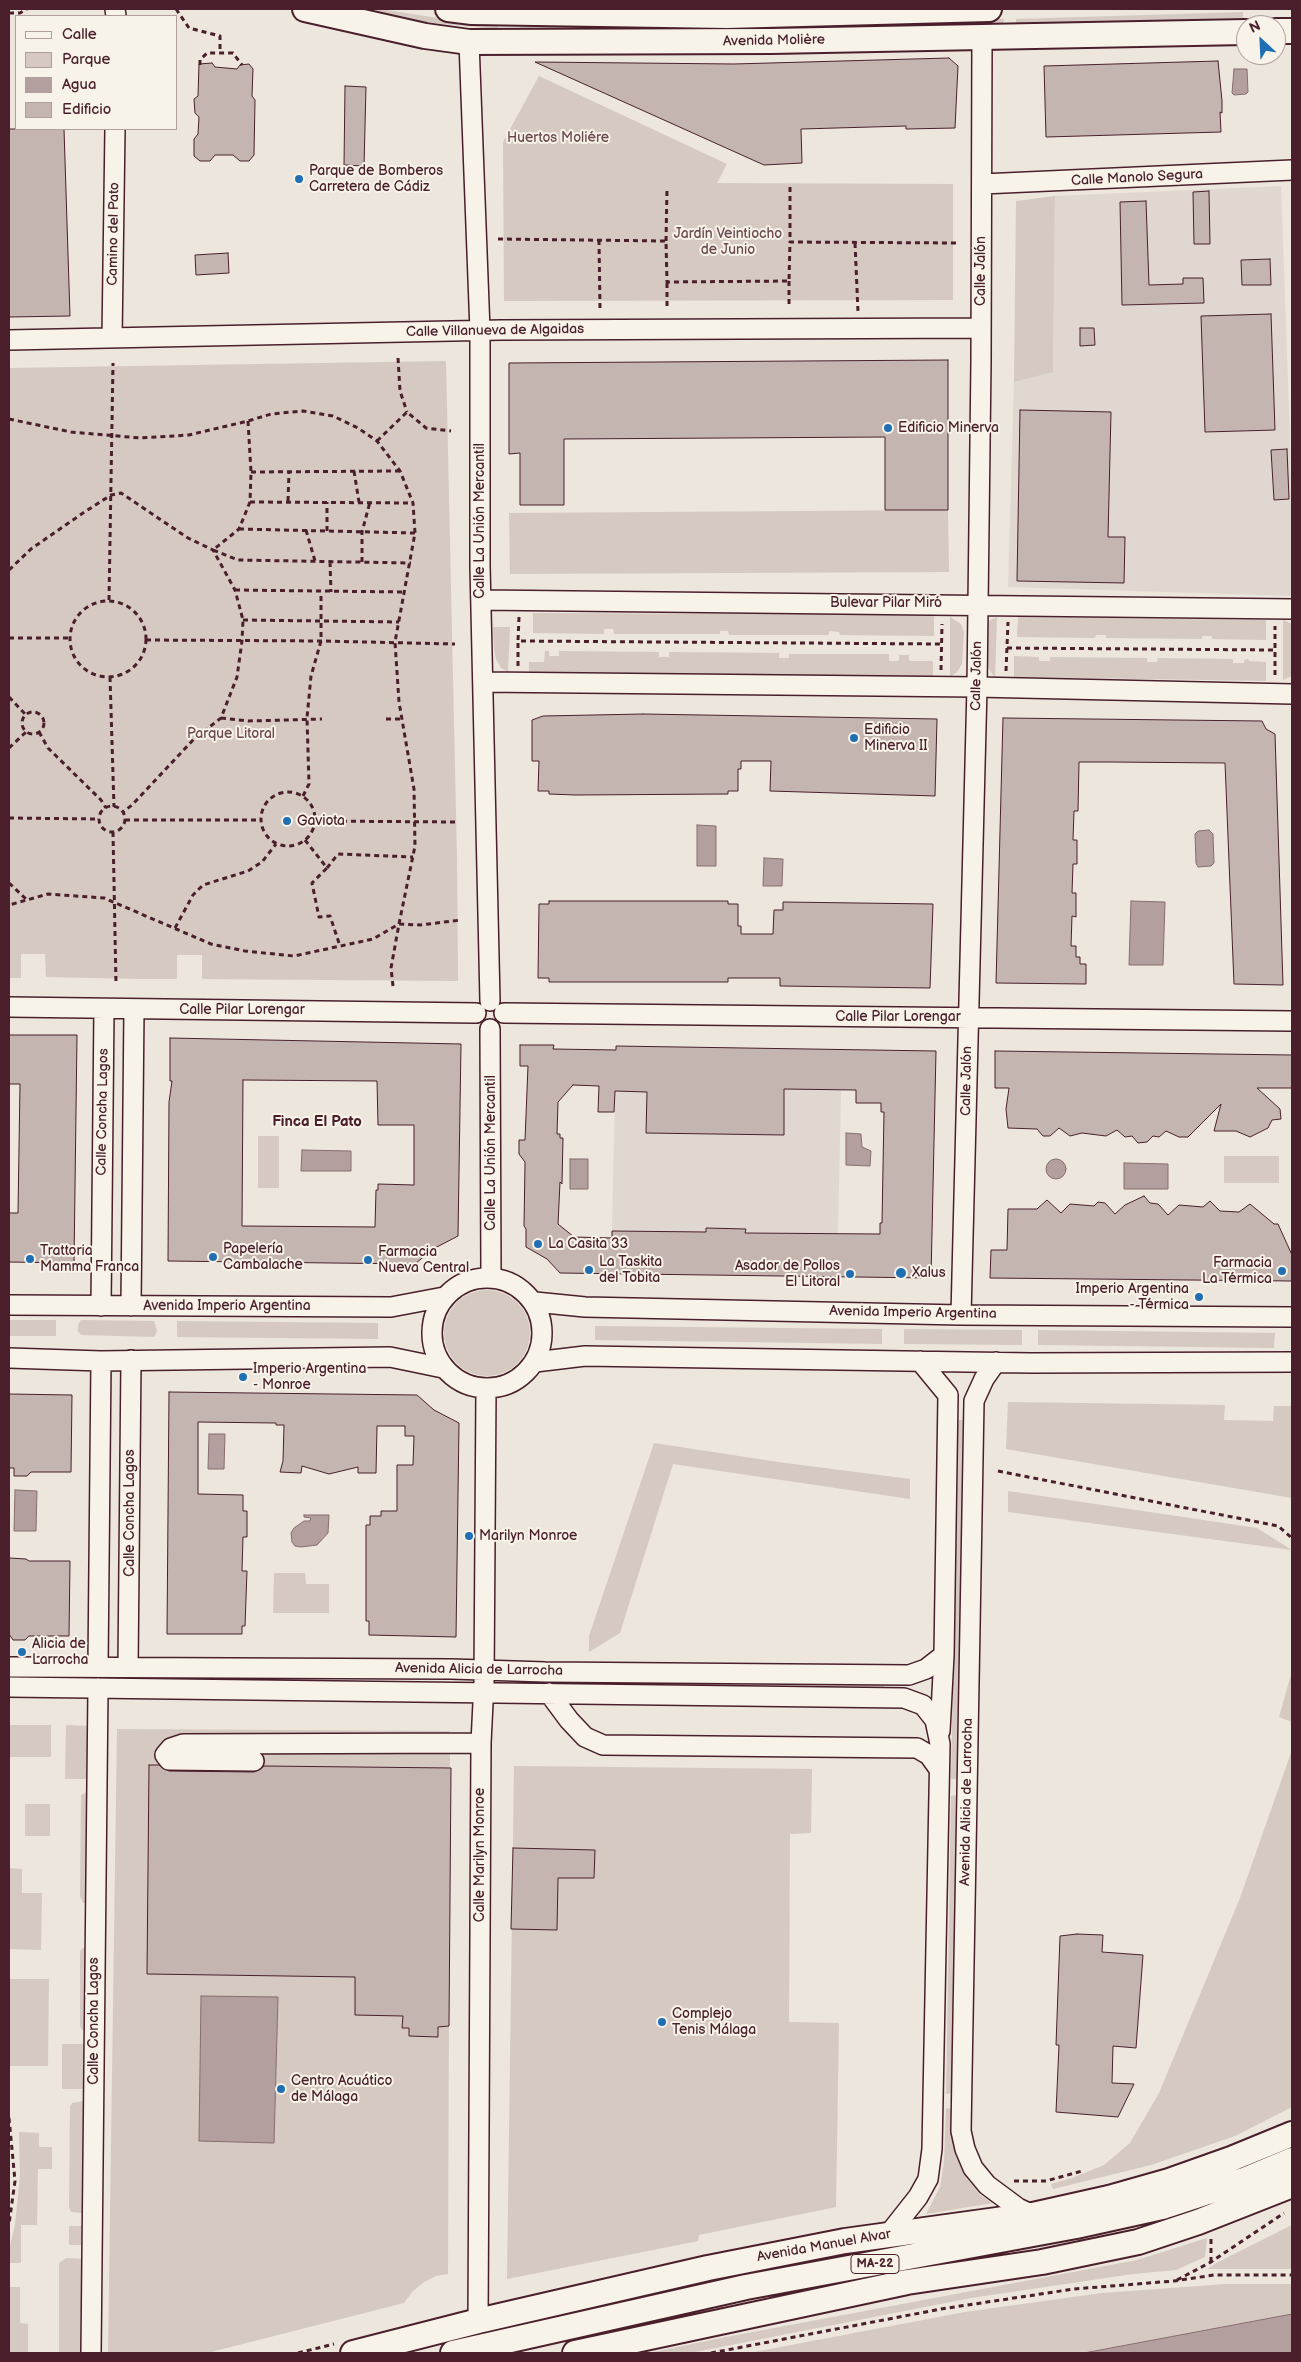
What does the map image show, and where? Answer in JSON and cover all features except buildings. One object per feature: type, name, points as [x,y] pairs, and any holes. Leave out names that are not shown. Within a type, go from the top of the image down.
[{"type":"main road","name":"Avenida Molière","points":[[305,9],[425,36],[469,42],[771,41],[1236,32]]},
{"type":"main road","name":"Avenida Molière","points":[[448,9],[727,13],[989,9]]},
{"type":"main road","name":"Avenida Manuel Alvar","points":[[353,2353],[708,2268],[845,2241],[1033,2215],[1110,2198],[1169,2181],[1231,2159],[1292,2134]]},
{"type":"main road","name":"Avenida Manuel Alvar","points":[[453,2353],[746,2287],[1095,2222],[1162,2207],[1244,2180],[1292,2160]]},
{"type":"main road","name":"MA-22","points":[[575,2353],[906,2282],[1042,2262],[1138,2242],[1198,2222],[1292,2185]]},
{"type":"street","name":"Calle Jalón","points":[[961,1315],[977,687],[982,37]]},
{"type":"street","name":"Calle La Unión Mercantil","points":[[469,42],[480,331],[481,600],[490,1000]]},
{"type":"street","name":"Camino del Pato","points":[[112,338],[115,130]]},
{"type":"street","name":"Calle Manolo Segura","points":[[982,184],[1292,170]]},
{"type":"street","name":"Calle Villanueva de Algaidas","points":[[9,340],[480,331],[858,327],[981,328]]},
{"type":"street","name":"Bulevar Pilar Miró","points":[[481,600],[943,603],[1284,609]]},
{"type":"street","points":[[483,682],[977,687],[1284,694]]},
{"type":"street","points":[[490,1000],[500,1004],[504,1013],[503,1021],[498,1027],[490,1029],[482,1027],[477,1021],[476,1013],[480,1004],[490,1000]]},
{"type":"street","name":"Calle Pilar Lorengar","points":[[9,1007],[476,1013]]},
{"type":"street","name":"Calle Concha Lagos","points":[[102,1306],[104,1009]]},
{"type":"street","points":[[131,1306],[134,1009]]},
{"type":"street","name":"Calle Pilar Lorengar","points":[[504,1013],[1292,1021]]},
{"type":"street","name":"Calle La Unión Mercantil","points":[[490,1029],[491,1277]]},
{"type":"street","points":[[9,1358],[101,1361],[390,1357],[443,1368],[462,1382],[486,1389],[505,1386],[522,1376],[535,1362],[542,1342],[542,1322],[534,1302],[523,1289],[508,1281],[491,1277],[465,1282],[444,1297],[433,1320],[432,1336],[432,1345],[443,1368]]},
{"type":"street","name":"Avenida Imperio Argentina","points":[[9,1305],[391,1307],[444,1297]]},
{"type":"street","name":"Avenida Imperio Argentina","points":[[534,1302],[585,1307],[961,1315],[1292,1317]]},
{"type":"street","points":[[535,1362],[585,1356],[996,1362],[1292,1362]]},
{"type":"street","name":"Calle Concha Lagos","points":[[128,1667],[131,1360]]},
{"type":"street","points":[[98,1666],[101,1361]]},
{"type":"street","name":"Avenida Alicia de Larrocha","points":[[888,2235],[918,2197],[928,2179],[932,2149],[939,1769],[944,1655],[948,1394],[920,1361]]},
{"type":"street","name":"Avenida Alicia de Larrocha","points":[[996,1362],[984,1379],[974,1401],[961,2131],[965,2149],[973,2168],[987,2186],[1018,2208],[1033,2215]]},
{"type":"street","name":"Calle Marilyn Monroe","points":[[478,2322],[481,1743],[484,1669],[486,1389]]},
{"type":"street","name":"Avenida Alicia de Larrocha","points":[[9,1667],[484,1669],[545,1672],[909,1675],[926,1669],[944,1655]]},
{"type":"street","name":"Avenida Alicia de Larrocha","points":[[9,1687],[904,1698],[923,1705],[935,1720],[940,1744]]},
{"type":"street","name":"Calle Concha Lagos","points":[[91,2353],[98,1688]]},
{"type":"street","name":"Avenida Alicia de Larrocha","points":[[549,1693],[569,1720],[586,1737],[603,1745],[917,1748],[929,1755],[939,1769]]},
{"type":"street","points":[[254,1761],[169,1760],[165,1755],[171,1748],[184,1744],[481,1743]]},
{"type":"path","points":[[9,13],[27,9]]},
{"type":"path","points":[[176,9],[189,28],[220,36],[220,53]]},
{"type":"path","points":[[200,65],[200,60],[207,53],[232,53],[242,65]]},
{"type":"path","points":[[789,306],[790,187]]},
{"type":"path","points":[[667,190],[667,306]]},
{"type":"path","points":[[498,239],[666,241]]},
{"type":"path","points":[[599,240],[600,308]]},
{"type":"path","points":[[790,242],[959,243]]},
{"type":"path","points":[[855,243],[858,327]]},
{"type":"path","points":[[667,282],[789,281]]},
{"type":"path","points":[[398,358],[400,392],[407,412],[426,428],[451,431]]},
{"type":"path","points":[[109,600],[114,364]]},
{"type":"path","points":[[9,419],[71,432],[140,438],[189,435],[271,414],[303,411],[333,416],[358,428],[377,441],[400,471],[413,503],[415,533],[395,642],[396,673],[414,789],[415,846],[391,968],[392,986]]},
{"type":"path","points":[[377,441],[407,412]]},
{"type":"path","points":[[213,550],[239,529],[250,502],[251,472],[248,421]]},
{"type":"path","points":[[354,471],[359,502]]},
{"type":"path","points":[[251,472],[400,471]]},
{"type":"path","points":[[288,501],[290,472]]},
{"type":"path","points":[[9,570],[32,549],[111,494],[120,493],[188,538],[238,560],[410,563]]},
{"type":"path","points":[[250,502],[413,503]]},
{"type":"path","points":[[327,502],[327,531]]},
{"type":"path","points":[[362,562],[362,532],[370,502]]},
{"type":"path","points":[[239,529],[415,533]]},
{"type":"path","points":[[306,530],[315,561]]},
{"type":"path","points":[[123,812],[194,740],[221,718],[237,678],[243,620],[235,590],[213,550]]},
{"type":"path","points":[[330,562],[332,592]]},
{"type":"path","points":[[235,590],[404,592]]},
{"type":"path","points":[[303,796],[309,784],[307,718],[311,676],[321,641],[322,592]]},
{"type":"path","points":[[109,600],[121,603],[136,613],[145,628],[146,640],[141,658],[128,672],[110,678],[86,671],[72,653],[68,638],[72,625],[80,612],[93,603],[109,600]]},
{"type":"path","points":[[519,601],[518,641],[942,644]]},
{"type":"path","points":[[940,687],[943,603]]},
{"type":"path","points":[[1005,688],[1008,604]]},
{"type":"path","points":[[1284,609],[1275,650],[1284,694]]},
{"type":"path","points":[[243,620],[399,622]]},
{"type":"path","points":[[9,638],[68,638]]},
{"type":"path","points":[[146,640],[455,644]]},
{"type":"path","points":[[1007,648],[1275,650]]},
{"type":"path","points":[[110,678],[114,806]]},
{"type":"path","points":[[9,697],[26,715]]},
{"type":"path","points":[[34,712],[43,718],[44,723],[39,732],[34,734],[26,732],[21,724],[26,715],[34,712]]},
{"type":"path","points":[[221,718],[248,722],[307,718],[322,719]]},
{"type":"path","points":[[386,719],[402,719]]},
{"type":"path","points":[[9,748],[26,732]]},
{"type":"path","points":[[39,732],[48,748],[101,800],[106,808]]},
{"type":"path","points":[[284,792],[294,792],[303,796],[311,804],[315,821],[314,827],[305,840],[299,844],[288,847],[276,844],[265,834],[260,820],[262,810],[267,802],[284,792]]},
{"type":"path","points":[[114,806],[123,812],[125,820],[119,830],[113,832],[102,828],[99,819],[106,808],[114,806]]},
{"type":"path","points":[[9,818],[99,819]]},
{"type":"path","points":[[125,820],[260,820]]},
{"type":"path","points":[[315,821],[458,822]]},
{"type":"path","points":[[113,832],[116,902],[116,984]]},
{"type":"path","points":[[305,840],[327,868]]},
{"type":"path","points":[[175,928],[193,895],[203,885],[248,871],[262,862],[276,844]]},
{"type":"path","points":[[340,946],[330,916],[319,917],[312,883],[338,854],[413,857]]},
{"type":"path","points":[[9,883],[26,899]]},
{"type":"path","points":[[9,905],[48,894],[104,898],[211,944],[245,951],[294,956],[372,939],[399,924],[420,925],[460,920]]},
{"type":"path","points":[[998,1471],[1278,1526],[1292,1538]]},
{"type":"path","points":[[9,2118],[15,2181],[9,2224]]},
{"type":"path","points":[[987,2186],[994,2182],[1046,2181],[1082,2171]]},
{"type":"path","points":[[1174,2281],[1211,2262],[1292,2207]]},
{"type":"path","points":[[1211,2233],[1211,2262]]},
{"type":"path","points":[[711,2353],[942,2309],[1074,2289],[1174,2281],[1214,2275],[1292,2275]]},
{"type":"shaded area","points":[[1281,186],[1290,438],[1292,596],[1008,587],[1014,382],[1053,371],[1055,196]]},
{"type":"shaded area","points":[[616,1046],[842,1049],[837,1277],[611,1273]]},
{"type":"green space","points":[[348,9],[380,9],[438,18],[498,22],[499,25],[497,29],[443,24],[393,18]]},
{"type":"green space","points":[[1243,12],[1243,15],[1236,15],[1236,18],[1016,24],[1016,19]]},
{"type":"green space","points":[[1004,19],[1003,25],[779,31],[776,29],[780,25]]},
{"type":"green space","points":[[521,23],[757,26],[760,29],[757,32],[520,29]]},
{"type":"green space","name":"Jardín Veintiocho de Junio","points":[[539,76],[727,164],[717,183],[953,184],[953,300],[504,301],[503,142]]},
{"type":"green space","points":[[1055,196],[1053,372],[1014,382],[1016,201]]},
{"type":"green space","name":"Parque Litoral","points":[[446,361],[458,981],[202,979],[202,955],[177,955],[177,979],[142,979],[46,977],[45,954],[21,954],[21,978],[9,978],[9,368]]},
{"type":"green space","points":[[948,510],[949,572],[510,574],[509,513]]},
{"type":"green space","points":[[533,613],[934,615],[934,636],[840,635],[839,632],[829,631],[829,635],[729,635],[728,631],[720,631],[720,634],[614,634],[613,629],[604,629],[604,634],[533,633]]},
{"type":"green space","points":[[950,617],[961,624],[964,632],[962,664],[957,672],[950,677]]},
{"type":"green space","points":[[997,617],[995,678],[985,663],[985,629],[990,620]]},
{"type":"green space","points":[[1018,617],[1266,620],[1266,640],[1212,639],[1212,636],[1202,636],[1202,639],[1106,638],[1106,635],[1096,635],[1095,638],[1017,637]]},
{"type":"green space","points":[[1283,620],[1292,624],[1292,676],[1283,680]]},
{"type":"green space","points":[[493,627],[510,627],[508,672],[501,668],[496,659]]},
{"type":"green space","points":[[545,651],[549,651],[549,656],[559,656],[559,651],[659,652],[659,657],[669,657],[669,652],[779,653],[779,658],[789,658],[789,654],[889,654],[889,661],[899,661],[899,655],[909,655],[909,661],[933,661],[933,677],[529,673],[529,662],[544,662]]},
{"type":"green space","points":[[1014,656],[1039,657],[1039,661],[1050,661],[1050,657],[1147,658],[1147,662],[1157,662],[1158,658],[1233,659],[1233,663],[1244,663],[1244,660],[1248,659],[1249,661],[1266,662],[1266,681],[1014,677]]},
{"type":"green space","points":[[258,1136],[279,1136],[279,1188],[258,1188]]},
{"type":"green space","points":[[1224,1156],[1279,1156],[1279,1183],[1224,1183]]},
{"type":"green space","points":[[479,1290],[495,1290],[504,1293],[518,1302],[527,1316],[530,1333],[527,1350],[518,1364],[504,1373],[495,1376],[479,1376],[463,1369],[451,1357],[444,1341],[444,1325],[451,1309],[463,1297]]},
{"type":"green space","points":[[9,1320],[56,1320],[56,1336],[9,1336]]},
{"type":"green space","points":[[81,1320],[154,1321],[157,1331],[154,1337],[81,1335],[78,1331],[78,1325]]},
{"type":"green space","points":[[177,1321],[378,1323],[378,1339],[177,1337]]},
{"type":"green space","points":[[595,1326],[882,1329],[882,1344],[595,1340]]},
{"type":"green space","points":[[904,1329],[1022,1330],[1022,1345],[904,1344]]},
{"type":"green space","points":[[1038,1330],[1275,1333],[1274,1348],[1038,1345]]},
{"type":"green space","points":[[1008,1402],[1225,1405],[1224,1420],[1273,1421],[1274,1406],[1292,1406],[1292,1498],[1006,1449]]},
{"type":"green space","points":[[958,1420],[965,1420],[958,1779],[951,1779]]},
{"type":"green space","points":[[654,1443],[778,1462],[910,1479],[910,1499],[673,1464],[620,1633],[589,1652],[589,1636]]},
{"type":"green space","points":[[1008,1491],[1257,1528],[1292,1550],[1008,1512]]},
{"type":"green space","points":[[274,1573],[305,1573],[306,1584],[329,1584],[329,1613],[273,1613]]},
{"type":"green space","points":[[1292,1671],[1292,1722],[1279,1717]]},
{"type":"green space","points":[[545,1681],[884,1684],[884,1688],[545,1684]]},
{"type":"green space","points":[[10,1725],[51,1725],[51,1757],[10,1757]]},
{"type":"green space","points":[[66,1725],[92,1726],[92,1779],[65,1779]]},
{"type":"green space","name":"Centro Acuático de Málaga","points":[[117,1729],[450,1731],[448,2274],[436,2276],[424,2282],[413,2291],[404,2303],[207,2353],[108,2353]]},
{"type":"green space","points":[[1292,1750],[1292,2107],[1235,2136],[1151,2165],[1053,2189],[1051,2184],[1104,2165],[1130,2143],[1159,2093],[1240,1898]]},
{"type":"green space","name":"Complejo Tenis Málaga","points":[[514,1766],[812,1769],[811,1833],[790,1834],[789,2022],[839,2023],[836,2207],[699,2235],[698,2241],[507,2279]]},
{"type":"green space","points":[[89,1791],[87,1903],[83,1903],[80,1896],[81,1795]]},
{"type":"green space","points":[[958,1795],[952,2093],[946,2094],[951,1796]]},
{"type":"green space","points":[[25,1804],[50,1804],[50,1836],[25,1836]]},
{"type":"green space","points":[[9,1868],[22,1869],[22,1893],[42,1893],[41,1950],[9,1949]]},
{"type":"green space","points":[[86,1948],[86,2030],[82,2030],[80,2026],[80,1951]]},
{"type":"green space","points":[[9,1979],[49,1979],[48,2066],[9,2066]]},
{"type":"green space","points":[[62,2044],[88,2044],[88,2089],[62,2089]]},
{"type":"green space","points":[[84,2101],[88,2104],[86,2211],[82,2213],[71,2212],[69,2207],[70,2107],[72,2103]]},
{"type":"green space","points":[[946,2108],[952,2109],[951,2132],[956,2156],[967,2179],[980,2195],[993,2203],[926,2214],[940,2187],[944,2162]]},
{"type":"green space","points":[[19,2132],[39,2133],[39,2147],[52,2147],[52,2169],[38,2169],[37,2225],[21,2225],[21,2263],[9,2263],[9,2250],[15,2225],[20,2176]]},
{"type":"green space","points":[[1292,2225],[1292,2269],[1207,2269],[1218,2262]]},
{"type":"green space","points":[[69,2226],[85,2226],[85,2245],[69,2245]]},
{"type":"green space","points":[[1207,2238],[1205,2257],[1176,2270],[1133,2274],[971,2298],[690,2353],[648,2353],[1137,2260]]},
{"type":"green space","points":[[66,2258],[85,2259],[86,2353],[59,2353],[59,2263]]},
{"type":"green space","points":[[1226,2284],[1292,2284],[1292,2314],[1084,2353],[749,2353],[965,2312],[1102,2293]]},
{"type":"green space","points":[[9,2287],[20,2287],[20,2323],[28,2324],[28,2353],[9,2353]]},
{"type":"water","points":[[1234,69],[1247,69],[1248,92],[1246,94],[1234,95],[1232,93]]},
{"type":"water","points":[[697,825],[716,826],[716,866],[697,866]]},
{"type":"water","points":[[1209,830],[1213,834],[1214,863],[1211,866],[1198,867],[1196,863],[1195,834],[1198,831]]},
{"type":"water","points":[[764,858],[783,859],[782,886],[763,886]]},
{"type":"water","points":[[1131,901],[1165,902],[1163,965],[1129,965]]},
{"type":"water","points":[[846,1133],[861,1134],[862,1147],[871,1151],[870,1166],[846,1165]]},
{"type":"water","points":[[302,1150],[351,1151],[351,1171],[301,1171]]},
{"type":"water","points":[[570,1159],[588,1159],[588,1189],[570,1189]]},
{"type":"water","points":[[1056,1159],[1063,1162],[1066,1169],[1063,1176],[1056,1179],[1049,1176],[1046,1169],[1049,1162]]},
{"type":"water","points":[[1124,1163],[1168,1164],[1168,1189],[1124,1189]]},
{"type":"water","points":[[209,1434],[225,1434],[224,1469],[208,1469]]},
{"type":"water","points":[[15,1490],[37,1491],[36,1531],[14,1531]]},
{"type":"water","points":[[304,1515],[329,1515],[328,1533],[317,1545],[301,1547],[295,1546],[292,1542],[291,1533],[294,1528],[304,1521],[310,1521],[311,1518],[304,1517]]},
{"type":"water","points":[[201,1996],[278,1997],[274,2143],[199,2141]]},
{"type":"water","points":[[1292,2314],[1292,2353],[1084,2353]]},
{"type":"place","name":"Parque de Bomberos Carretera de Cádiz","points":[[299,179]]},
{"type":"place","name":"Edificio Minerva","points":[[888,428]]},
{"type":"place","name":"Edificio Minerva II","points":[[854,738]]},
{"type":"place","name":"Gaviota","points":[[287,821]]},
{"type":"place","name":"La Casita 33","points":[[538,1244]]},
{"type":"place","name":"Papelería Cambalache","points":[[213,1257]]},
{"type":"place","name":"Trattoria Mamma Franca","points":[[30,1259]]},
{"type":"place","name":"Farmacia Nueva Central","points":[[368,1260]]},
{"type":"place","name":"La Taskita del Tobita","points":[[589,1270]]},
{"type":"place","name":"Farmacia La Térmica","points":[[1282,1271]]},
{"type":"place","name":"Xalus","points":[[901,1273]]},
{"type":"place","name":"Asador de Pollos El Litoral","points":[[850,1274]]},
{"type":"place","name":"Imperio Argentina - Térmica","points":[[1199,1297]]},
{"type":"place","name":"Imperio Argentina - Monroe","points":[[243,1377]]},
{"type":"place","name":"Marilyn Monroe","points":[[469,1536]]},
{"type":"place","name":"Alicia de Larrocha","points":[[22,1652]]},
{"type":"place","name":"Complejo Tenis Málaga","points":[[662,2022]]},
{"type":"place","name":"Centro Acuático de Málaga","points":[[281,2089]]},
{"type":"district","name":"Finca El Pato","points":[[317,1122]]},
{"type":"park label","name":"Huertos Moliére","points":[[558,138]]}]
